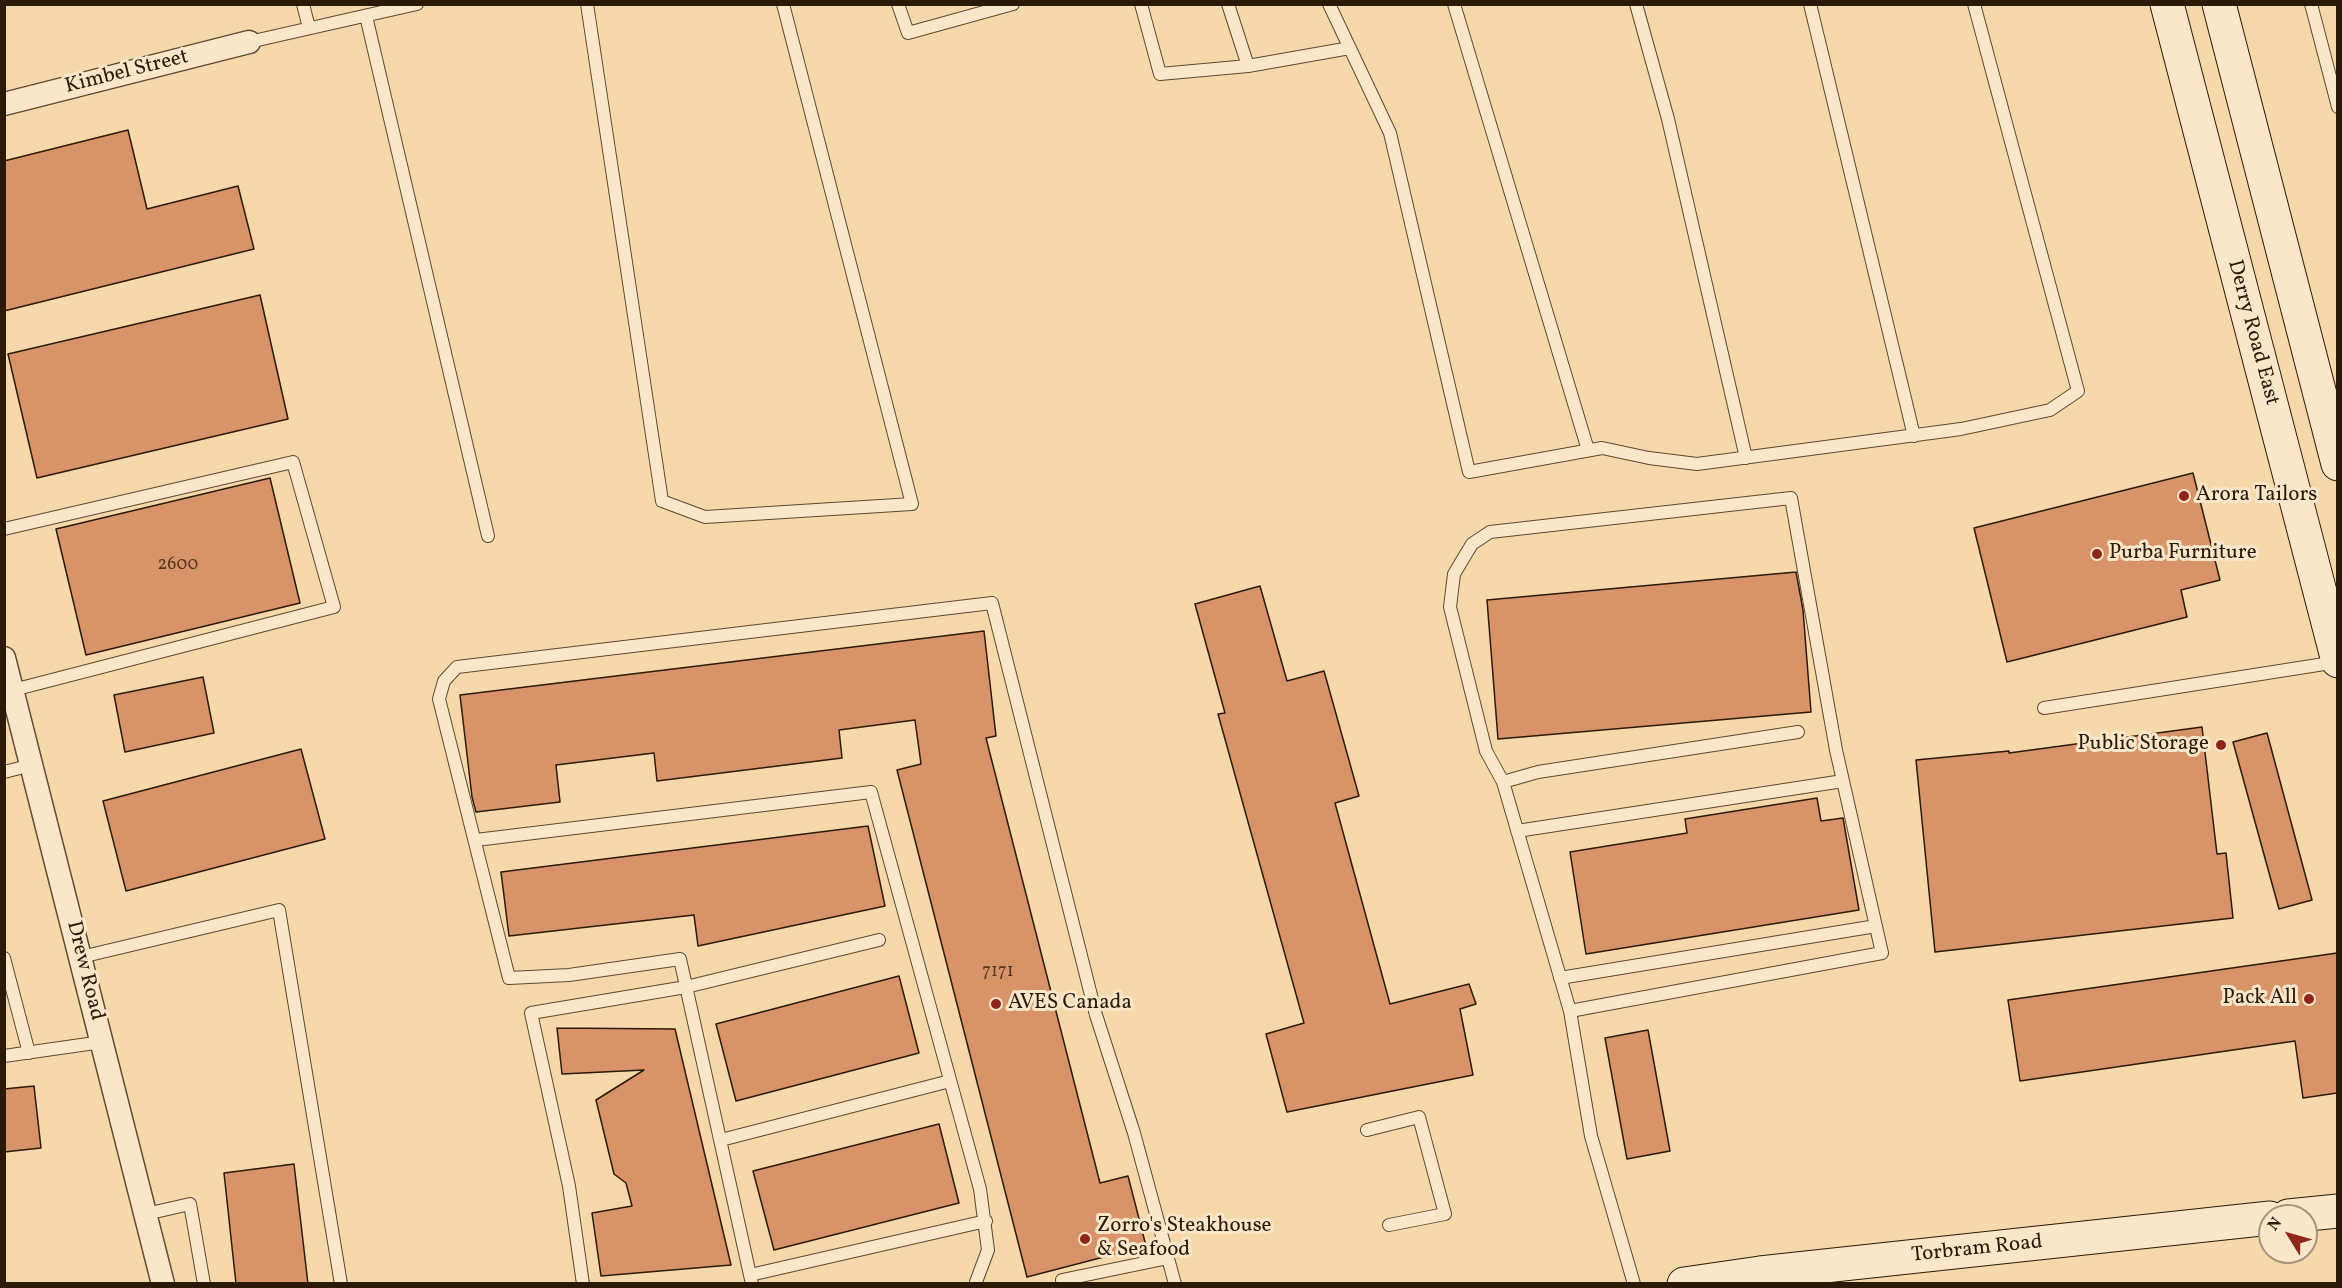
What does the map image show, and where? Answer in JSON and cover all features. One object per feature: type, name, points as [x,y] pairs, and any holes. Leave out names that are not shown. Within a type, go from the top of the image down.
[{"type":"main road","name":"Derry Road East","points":[[2167,4],[2337,662]]},
{"type":"main road","points":[[2218,4],[2337,464]]},
{"type":"main road","points":[[2318,1213],[2337,1211]]},
{"type":"main road","name":"Torbram Road","points":[[1684,1284],[1760,1278],[2258,1219]]},
{"type":"street","name":"Kimbel Street","points":[[4,104],[249,42]]},
{"type":"street","points":[[2304,341],[2337,413]]},
{"type":"street","name":"Drew Road","points":[[4,658],[164,1284]]},
{"type":"lane","points":[[303,4],[309,28]]},
{"type":"lane","points":[[587,4],[662,501],[705,517],[912,504],[783,4]]},
{"type":"lane","points":[[898,4],[908,33],[1014,4]]},
{"type":"lane","points":[[1141,4],[1160,74],[1248,66],[1350,48]]},
{"type":"lane","points":[[1228,4],[1248,66]]},
{"type":"lane","points":[[1329,4],[1390,133],[1469,472],[1602,448],[1649,458],[1697,464],[1914,436],[1961,429],[2050,410],[2078,391],[1974,4]]},
{"type":"lane","points":[[1454,4],[1588,450]]},
{"type":"lane","points":[[1636,4],[1668,119],[1746,458]]},
{"type":"lane","points":[[1810,4],[1914,436]]},
{"type":"lane","points":[[2311,4],[2337,108]]},
{"type":"lane","points":[[249,42],[413,5]]},
{"type":"lane","points":[[366,16],[488,536]]},
{"type":"lane","points":[[4,529],[293,462],[334,607],[13,690]]},
{"type":"lane","points":[[1570,1011],[1882,953],[1843,781],[1791,498],[1490,531],[1472,544],[1454,574],[1450,607],[1486,751],[1503,782],[1570,1011],[1591,1136],[1634,1284]]},
{"type":"lane","points":[[986,1221],[751,1279],[680,959],[569,975],[509,978],[439,699],[444,681],[458,667],[992,603],[1096,1015],[1134,1133],[1175,1284]]},
{"type":"lane","points":[[2044,708],[2337,662]]},
{"type":"lane","points":[[1503,782],[1538,772],[1798,732]]},
{"type":"lane","points":[[4,772],[32,765]]},
{"type":"lane","points":[[1517,831],[1843,781]]},
{"type":"lane","points":[[476,840],[871,792],[980,1190],[986,1221],[988,1250],[974,1283]]},
{"type":"lane","points":[[81,957],[279,910],[341,1284]]},
{"type":"lane","points":[[1560,978],[1876,926]]},
{"type":"lane","points":[[583,1284],[569,1186],[531,1013],[687,987],[879,940]]},
{"type":"lane","points":[[4,958],[29,1053]]},
{"type":"lane","points":[[4,1056],[102,1042]]},
{"type":"lane","points":[[721,1140],[950,1081]]},
{"type":"lane","points":[[1366,1130],[1419,1117],[1445,1214],[1389,1225]]},
{"type":"lane","points":[[146,1214],[190,1204],[204,1284]]},
{"type":"lane","points":[[1062,1280],[1082,1280],[1168,1258]]},
{"type":"building","points":[[128,130],[147,209],[238,186],[254,249],[4,311],[4,161]]},
{"type":"building","points":[[260,295],[288,419],[37,478],[8,354]]},
{"type":"building","name":"Purba Furniture","points":[[2193,473],[2220,580],[2181,590],[2187,617],[2007,662],[1974,528]]},
{"type":"building","points":[[270,478],[300,603],[86,655],[56,529]]},
{"type":"building","points":[[1796,572],[1803,610],[1811,712],[1498,739],[1487,600]]},
{"type":"building","points":[[1260,586],[1287,681],[1324,671],[1359,796],[1335,803],[1390,1004],[1469,984],[1476,1004],[1460,1009],[1473,1075],[1287,1112],[1266,1034],[1304,1023],[1218,714],[1225,713],[1195,604]]},
{"type":"building","points":[[984,631],[996,736],[986,738],[1100,1183],[1128,1176],[1146,1246],[1027,1277],[897,770],[921,764],[915,720],[839,730],[842,758],[657,781],[654,753],[556,765],[560,802],[476,812],[472,797],[460,695]]},
{"type":"building","points":[[203,677],[214,733],[125,752],[114,695]]},
{"type":"building","points":[[2202,727],[2217,854],[2226,853],[2233,918],[1935,952],[1916,760],[2009,751],[2009,753]]},
{"type":"building","points":[[2267,733],[2312,900],[2279,909],[2233,742]]},
{"type":"building","points":[[301,749],[325,839],[126,891],[103,801]]},
{"type":"building","points":[[1817,798],[1821,821],[1843,818],[1859,910],[1586,954],[1570,852],[1687,833],[1685,819]]},
{"type":"building","points":[[868,826],[885,906],[698,946],[694,915],[509,936],[501,872]]},
{"type":"building","points":[[2337,953],[2337,1093],[2303,1098],[2295,1041],[2020,1081],[2008,1000]]},
{"type":"building","points":[[899,976],[919,1053],[736,1101],[716,1024]]},
{"type":"building","points":[[557,1028],[675,1029],[731,1265],[601,1276],[592,1213],[632,1206],[626,1183],[614,1174],[596,1100],[644,1070],[562,1074]]},
{"type":"building","points":[[1648,1030],[1670,1151],[1627,1159],[1605,1038]]},
{"type":"building","points":[[34,1086],[41,1148],[4,1152],[4,1089]]},
{"type":"building","points":[[939,1124],[959,1203],[774,1250],[753,1171]]},
{"type":"building","points":[[294,1164],[308,1284],[236,1284],[224,1173]]},
{"type":"place","name":"Arora Tailors","points":[[2184,496]]},
{"type":"place","name":"Purba Furniture","points":[[2097,554]]},
{"type":"place","name":"Public Storage","points":[[2221,745]]},
{"type":"place","name":"Pack All","points":[[2309,999]]},
{"type":"place","name":"AVES Canada","points":[[996,1004]]},
{"type":"place","name":"Zorro's Steakhouse & Seafood","points":[[1085,1239]]}]
